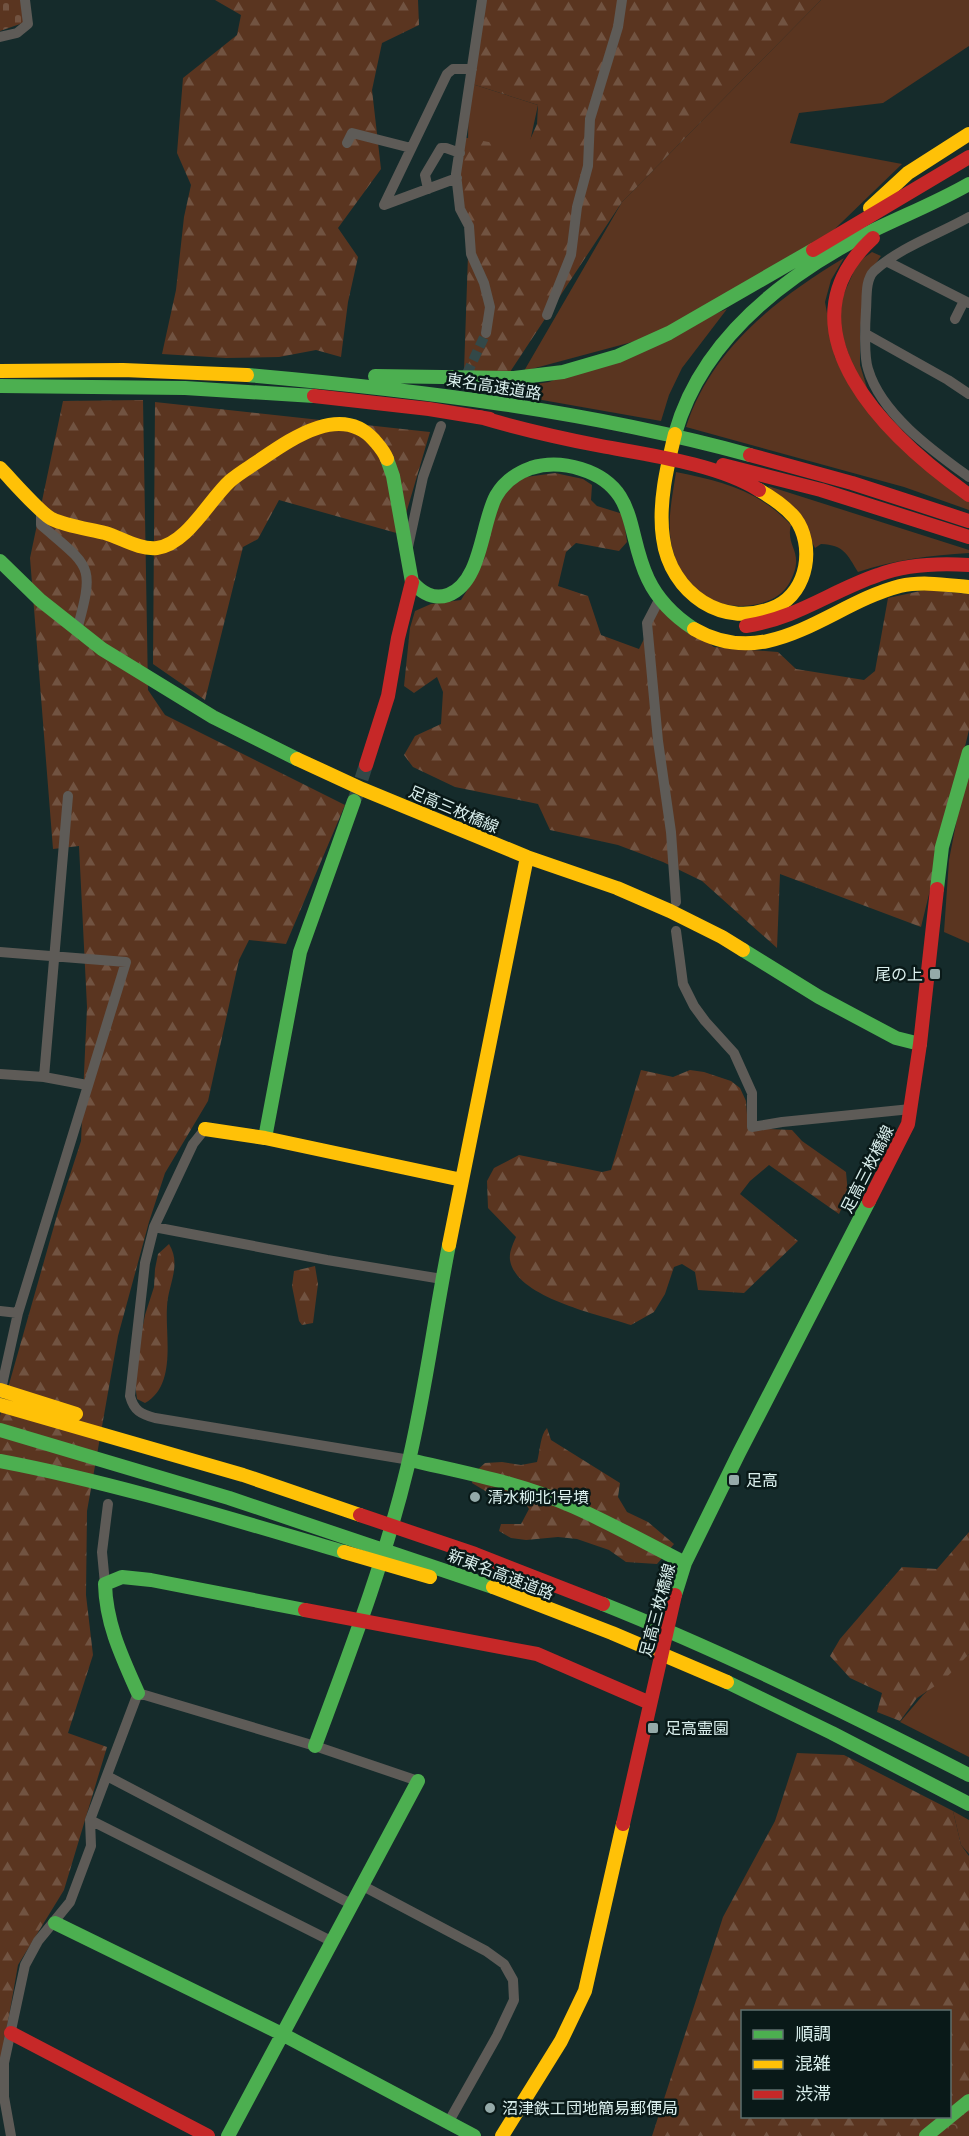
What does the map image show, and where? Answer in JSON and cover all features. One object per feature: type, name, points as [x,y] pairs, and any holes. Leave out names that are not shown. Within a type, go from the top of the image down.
[{"type":"main road","points":[[849,227],[908,173],[969,134]]},
{"type":"main road","points":[[52,370],[110,366],[185,366],[427,378],[514,378],[545,375],[593,364],[647,344],[799,260],[849,227],[969,157]]},
{"type":"main road","points":[[688,461],[757,488],[780,503],[796,520],[805,540],[806,563],[800,582],[794,591],[776,607],[758,614],[736,615],[723,612],[698,600],[687,591],[672,569],[663,544],[662,514],[668,470],[678,426],[698,378],[718,349],[744,320],[806,271],[849,243],[969,184]]},
{"type":"main road","points":[[888,224],[858,252],[843,273],[834,300],[833,323],[837,345],[850,375],[881,419],[931,467],[969,495]]},
{"type":"main road","points":[[799,260],[745,303],[710,341],[682,385],[666,428],[654,493],[653,540],[658,566],[673,590],[695,610],[722,623],[747,627],[774,622],[820,603],[867,579],[914,566],[969,565]]},
{"type":"main road","name":"東名高速道路","points":[[0,371],[184,372],[312,380],[433,393],[693,440],[830,476],[969,521]]},
{"type":"main road","name":"東名高速道路","points":[[0,386],[210,390],[328,398],[415,407],[480,417],[640,449],[820,490],[969,537]]},
{"type":"main road","points":[[0,468],[41,510],[57,521],[109,534],[142,547],[156,548],[169,545],[181,537],[230,481],[292,437],[333,424],[358,427],[370,436],[384,452],[393,476],[412,582],[398,638],[388,696],[366,765]]},
{"type":"main road","points":[[412,582],[421,593],[434,598],[449,596],[459,589],[470,575],[496,495],[511,478],[523,471],[538,466],[557,465],[593,473],[610,484],[619,494],[627,507],[641,564],[659,600],[694,629],[712,638],[730,643],[766,643],[788,638],[875,595],[903,585],[969,587]]},
{"type":"main road","name":"足高三枚橋線","points":[[0,561],[40,600],[77,630],[132,668],[213,717],[306,764],[527,857],[617,888],[670,911],[722,937],[819,997],[886,1033],[920,1044]]},
{"type":"main road","name":"足高三枚橋線","points":[[502,2136],[561,2041],[585,1991],[676,1592],[686,1563],[739,1453],[908,1124],[920,1044],[942,847],[969,752]]},
{"type":"main road","points":[[265,1138],[300,952],[354,801]]},
{"type":"main road","points":[[315,1746],[372,1590],[410,1460],[433,1341],[442,1279],[527,857]]},
{"type":"main road","points":[[205,1129],[265,1138],[462,1180]]},
{"type":"main road","points":[[0,1390],[300,1487],[380,1521]]},
{"type":"main road","name":"新東名高速道路","points":[[0,1405],[243,1475],[475,1554],[685,1637],[873,1726],[969,1775]]},
{"type":"main road","name":"新東名高速道路","points":[[0,1430],[266,1509],[443,1569],[599,1628],[692,1667],[864,1748],[968,1804]]},
{"type":"main road","points":[[410,1460],[487,1478],[573,1506],[686,1563]]},
{"type":"main road","points":[[0,1461],[186,1506],[441,1580],[692,1667]]},
{"type":"main road","points":[[138,1693],[113,1634],[104,1603],[105,1584],[122,1577],[152,1580],[537,1653],[651,1699]]},
{"type":"main road","points":[[228,2136],[418,1781]]},
{"type":"main road","points":[[54,1923],[282,2034],[474,2136]]},
{"type":"main road","points":[[11,2033],[208,2136]]},
{"type":"main road","points":[[951,2116],[969,2101]]},
{"type":"main road","points":[[926,2136],[948,2118]]},
{"type":"street","points":[[0,37],[17,33],[28,24],[25,0]]},
{"type":"street","points":[[482,0],[457,178],[460,209],[469,226],[471,254],[484,283],[490,307],[486,333]]},
{"type":"street","points":[[547,315],[571,255],[577,207],[588,166],[590,119],[618,27],[622,0]]},
{"type":"street","points":[[457,178],[384,205],[447,74],[453,69],[472,69]]},
{"type":"street","points":[[347,143],[352,133],[411,148]]},
{"type":"street","points":[[428,189],[425,175],[441,148],[460,153]]},
{"type":"street","points":[[969,217],[906,248],[873,273],[867,285],[866,334],[867,367],[875,389],[890,408],[920,438],[969,477]]},
{"type":"street","points":[[888,262],[967,302],[955,319]]},
{"type":"street","points":[[866,334],[969,394]]},
{"type":"street","points":[[407,549],[423,477],[441,426]]},
{"type":"street","points":[[41,510],[41,525],[80,558],[86,568],[89,581],[77,630]]},
{"type":"street","points":[[659,600],[647,623],[658,741],[671,832],[676,902]]},
{"type":"street","points":[[44,1077],[68,796]]},
{"type":"street","points":[[676,931],[682,984],[705,1021],[734,1053],[752,1093],[752,1127],[911,1109]]},
{"type":"street","points":[[0,952],[126,962],[18,1313],[5,1358],[0,1395]]},
{"type":"street","points":[[0,1074],[44,1077],[87,1085]]},
{"type":"street","points":[[205,1129],[193,1144],[154,1227],[145,1263],[130,1396],[133,1406],[140,1414],[410,1460]]},
{"type":"street","points":[[154,1227],[442,1279]]},
{"type":"street","points":[[0,1311],[18,1313]]},
{"type":"street","points":[[105,1584],[102,1552],[108,1504]]},
{"type":"street","points":[[11,2136],[2,2097],[4,2063],[25,1965],[38,1941],[70,1902],[91,1846],[90,1820],[138,1693],[315,1746],[418,1781]]},
{"type":"street","points":[[107,1776],[353,1905]]},
{"type":"street","points":[[90,1820],[331,1941]]},
{"type":"street","points":[[363,1886],[486,1951],[504,1964],[513,1980],[514,2000],[497,2036],[448,2123]]},
{"type":"green space","points":[[0,0],[23,0],[23,23],[0,31]]},
{"type":"green space","points":[[215,0],[418,0],[419,25],[382,43],[372,90],[381,169],[338,228],[358,257],[348,302],[341,357],[316,350],[279,357],[226,358],[162,354],[176,290],[184,217],[191,185],[177,153],[183,78],[237,35],[241,15]]},
{"type":"green space","points":[[482,0],[821,0],[622,202],[510,372],[464,371],[469,226],[457,180],[462,137],[526,149],[537,124],[538,105],[469,83]]},
{"type":"green space","points":[[821,0],[969,0],[969,46],[883,103],[799,113],[790,143],[902,164],[812,251],[647,338],[524,371],[622,202]]},
{"type":"green space","points":[[469,83],[538,105],[528,151],[468,140]]},
{"type":"green space","points":[[872,252],[881,256],[867,276],[860,331],[860,365],[867,388],[854,369],[839,327],[838,307],[858,262]]},
{"type":"green space","points":[[844,258],[831,280],[825,302],[835,358],[969,502],[969,510],[904,487],[686,427],[697,399],[729,350],[771,309]]},
{"type":"green space","points":[[727,309],[682,368],[669,395],[661,421],[480,389],[549,382]]},
{"type":"green space","points":[[143,400],[148,690],[165,715],[345,805],[286,944],[249,940],[239,960],[208,1101],[165,1173],[149,1222],[118,1336],[87,1511],[86,1595],[93,1655],[68,1733],[107,1747],[64,1890],[18,1965],[0,2067],[0,1416],[58,1212],[81,1141],[87,1007],[79,846],[53,849],[30,558],[63,401]]},
{"type":"green space","points":[[155,402],[430,432],[400,534],[279,500],[258,539],[243,547],[205,700],[153,664]]},
{"type":"green space","points":[[676,472],[723,483],[752,495],[791,525],[790,533],[796,563],[785,590],[769,601],[739,606],[720,603],[698,591],[681,569],[671,544],[670,513]]},
{"type":"green space","points":[[555,473],[583,479],[592,485],[591,500],[597,506],[623,514],[627,542],[619,551],[576,543],[566,552],[558,586],[588,596],[601,635],[639,649],[660,607],[714,647],[778,652],[796,669],[864,680],[875,671],[888,598],[925,590],[969,594],[969,730],[921,927],[780,874],[777,948],[702,881],[663,862],[618,845],[550,830],[538,804],[455,787],[413,767],[404,755],[415,736],[441,724],[443,692],[437,677],[414,693],[404,686],[410,628],[415,611],[431,604],[461,600],[471,584],[499,499],[519,478]]},
{"type":"green space","points":[[768,486],[969,550],[969,553],[913,559],[858,572],[848,555],[835,546],[821,544],[815,548],[810,538]]},
{"type":"green space","points":[[969,772],[969,943],[944,932],[949,860]]},
{"type":"green space","points":[[641,1070],[673,1077],[690,1070],[731,1081],[740,1088],[746,1101],[748,1128],[792,1130],[802,1141],[846,1172],[848,1194],[839,1214],[769,1165],[750,1181],[740,1194],[798,1241],[744,1293],[698,1290],[695,1272],[682,1264],[674,1267],[665,1294],[654,1312],[631,1325],[562,1303],[527,1285],[516,1273],[510,1260],[516,1237],[488,1208],[487,1181],[494,1168],[519,1155],[602,1172],[611,1170]]},
{"type":"green space","points":[[169,1244],[173,1252],[174,1267],[167,1307],[167,1359],[162,1384],[155,1395],[145,1403],[137,1399],[135,1384],[139,1345],[154,1287],[158,1254]]},
{"type":"green space","points":[[315,1266],[318,1284],[313,1323],[302,1325],[299,1321],[292,1286],[294,1271]]},
{"type":"green space","points":[[547,1428],[551,1440],[620,1483],[618,1497],[627,1512],[648,1522],[674,1544],[657,1564],[626,1562],[609,1550],[577,1539],[558,1537],[526,1540],[511,1538],[499,1531],[501,1524],[521,1524],[529,1509],[523,1499],[487,1492],[472,1483],[474,1473],[485,1463],[502,1462],[521,1465],[537,1462]]},
{"type":"green space","points":[[969,1532],[969,1654],[944,1680],[917,1698],[900,1721],[877,1712],[882,1693],[850,1678],[830,1656],[840,1639],[902,1567],[937,1569]]},
{"type":"green space","points":[[969,1654],[969,1757],[900,1722],[923,1695]]},
{"type":"green space","points":[[797,1753],[844,1755],[953,1811],[961,1845],[969,1856],[969,2097],[951,2113],[951,2010],[741,2010],[741,2118],[946,2118],[925,2136],[652,2136],[723,1917],[775,1821]]},
{"type":"green space","points":[[953,1811],[969,1820],[969,1854],[961,1845]]},
{"type":"green space","points":[[969,2093],[969,2136],[925,2136],[945,2118],[951,2118],[951,2112],[967,2098]]},
{"type":"tunnel","points":[[454,401],[486,333]]},
{"type":"tunnel","points":[[355,799],[366,765]]},
{"type":"traffic: fast","points":[[675,434],[687,400],[704,369],[725,341],[776,291],[835,251],[969,184]]},
{"type":"traffic: fast","points":[[375,376],[514,378],[563,372],[618,356],[669,333],[813,250]]},
{"type":"traffic: fast","points":[[247,375],[437,395],[563,414],[688,439],[750,455]]},
{"type":"traffic: fast","points":[[0,386],[185,388],[314,396]]},
{"type":"traffic: fast","points":[[387,459],[393,476],[412,582],[424,592],[437,597],[448,595],[468,578],[479,551],[491,508],[499,491],[507,482],[531,468],[543,465],[562,465],[581,469],[600,477],[613,487],[628,514],[641,562],[652,587],[667,607],[694,629]]},
{"type":"traffic: fast","points":[[0,561],[40,600],[102,649],[213,717],[297,759]]},
{"type":"traffic: fast","points":[[937,889],[942,847],[969,752]]},
{"type":"traffic: fast","points":[[265,1138],[300,952],[354,801]]},
{"type":"traffic: fast","points":[[743,950],[819,997],[896,1038],[920,1044]]},
{"type":"traffic: fast","points":[[675,1595],[685,1563],[739,1453],[869,1201]]},
{"type":"traffic: fast","points":[[315,1746],[365,1609],[398,1504],[419,1413],[449,1245]]},
{"type":"traffic: fast","points":[[0,1430],[229,1498],[493,1587]]},
{"type":"traffic: fast","points":[[410,1460],[534,1491],[602,1520],[685,1563]]},
{"type":"traffic: fast","points":[[0,1461],[130,1491],[344,1552]]},
{"type":"traffic: fast","points":[[138,1693],[112,1627],[105,1584],[122,1577],[151,1580],[305,1610]]},
{"type":"traffic: fast","points":[[603,1604],[788,1685],[969,1775]]},
{"type":"traffic: fast","points":[[727,1682],[969,1804]]},
{"type":"traffic: fast","points":[[228,2136],[418,1781]]},
{"type":"traffic: fast","points":[[55,1923],[282,2034],[474,2136]]},
{"type":"traffic: fast","points":[[951,2116],[969,2101]]},
{"type":"traffic: fast","points":[[926,2136],[948,2118]]},
{"type":"traffic: slow","points":[[870,208],[908,173],[969,134]]},
{"type":"traffic: slow","points":[[0,371],[123,370],[247,375]]},
{"type":"traffic: slow","points":[[0,468],[34,504],[52,519],[105,533],[137,545],[157,548],[168,545],[188,530],[222,489],[237,475],[286,443],[316,428],[347,425],[361,429],[374,440],[387,459]]},
{"type":"traffic: slow","points":[[675,434],[662,499],[663,538],[668,558],[676,575],[688,590],[703,602],[719,610],[738,614],[757,613],[777,606],[796,590],[802,579],[806,554],[801,529],[787,510],[759,490]]},
{"type":"traffic: slow","points":[[694,629],[722,641],[748,643],[774,639],[799,631],[874,595],[900,586],[943,584],[969,587]]},
{"type":"traffic: slow","points":[[297,759],[362,789],[527,857],[617,888],[670,911],[743,950]]},
{"type":"traffic: slow","points":[[449,1245],[527,857]]},
{"type":"traffic: slow","points":[[205,1129],[265,1138],[462,1180]]},
{"type":"traffic: slow","points":[[0,1390],[76,1414]]},
{"type":"traffic: slow","points":[[0,1405],[243,1475],[360,1515]]},
{"type":"traffic: slow","points":[[344,1552],[430,1577]]},
{"type":"traffic: slow","points":[[493,1587],[612,1633],[727,1682]]},
{"type":"traffic: slow","points":[[502,2136],[561,2041],[585,1991],[623,1824]]},
{"type":"traffic: jam","points":[[813,250],[969,157]]},
{"type":"traffic: jam","points":[[873,238],[845,273],[834,309],[838,345],[854,380],[878,414],[907,445],[969,495]]},
{"type":"traffic: jam","points":[[314,396],[429,409],[490,419]]},
{"type":"traffic: jam","points":[[480,417],[555,436],[703,467],[723,473],[759,490]]},
{"type":"traffic: jam","points":[[750,455],[852,483],[969,521]]},
{"type":"traffic: jam","points":[[723,465],[821,490],[969,537]]},
{"type":"traffic: jam","points":[[746,626],[798,611],[861,581],[889,571],[923,565],[969,565]]},
{"type":"traffic: jam","points":[[366,765],[388,696],[398,638],[412,582]]},
{"type":"traffic: jam","points":[[869,1201],[908,1124],[920,1044],[937,889]]},
{"type":"traffic: jam","points":[[360,1515],[475,1554],[603,1604]]},
{"type":"traffic: jam","points":[[623,1824],[675,1595]]},
{"type":"traffic: jam","points":[[305,1610],[537,1654],[650,1703]]},
{"type":"traffic: jam","points":[[11,2033],[208,2136]]},
{"type":"place","name":"尾の上","points":[[935,974]]},
{"type":"place","name":"足高","points":[[734,1480]]},
{"type":"place","name":"清水柳北1号墳","points":[[475,1497]]},
{"type":"place","name":"足高霊園","points":[[653,1728]]},
{"type":"place","name":"沼津鉄工団地簡易郵便局","points":[[490,2108]]}]
